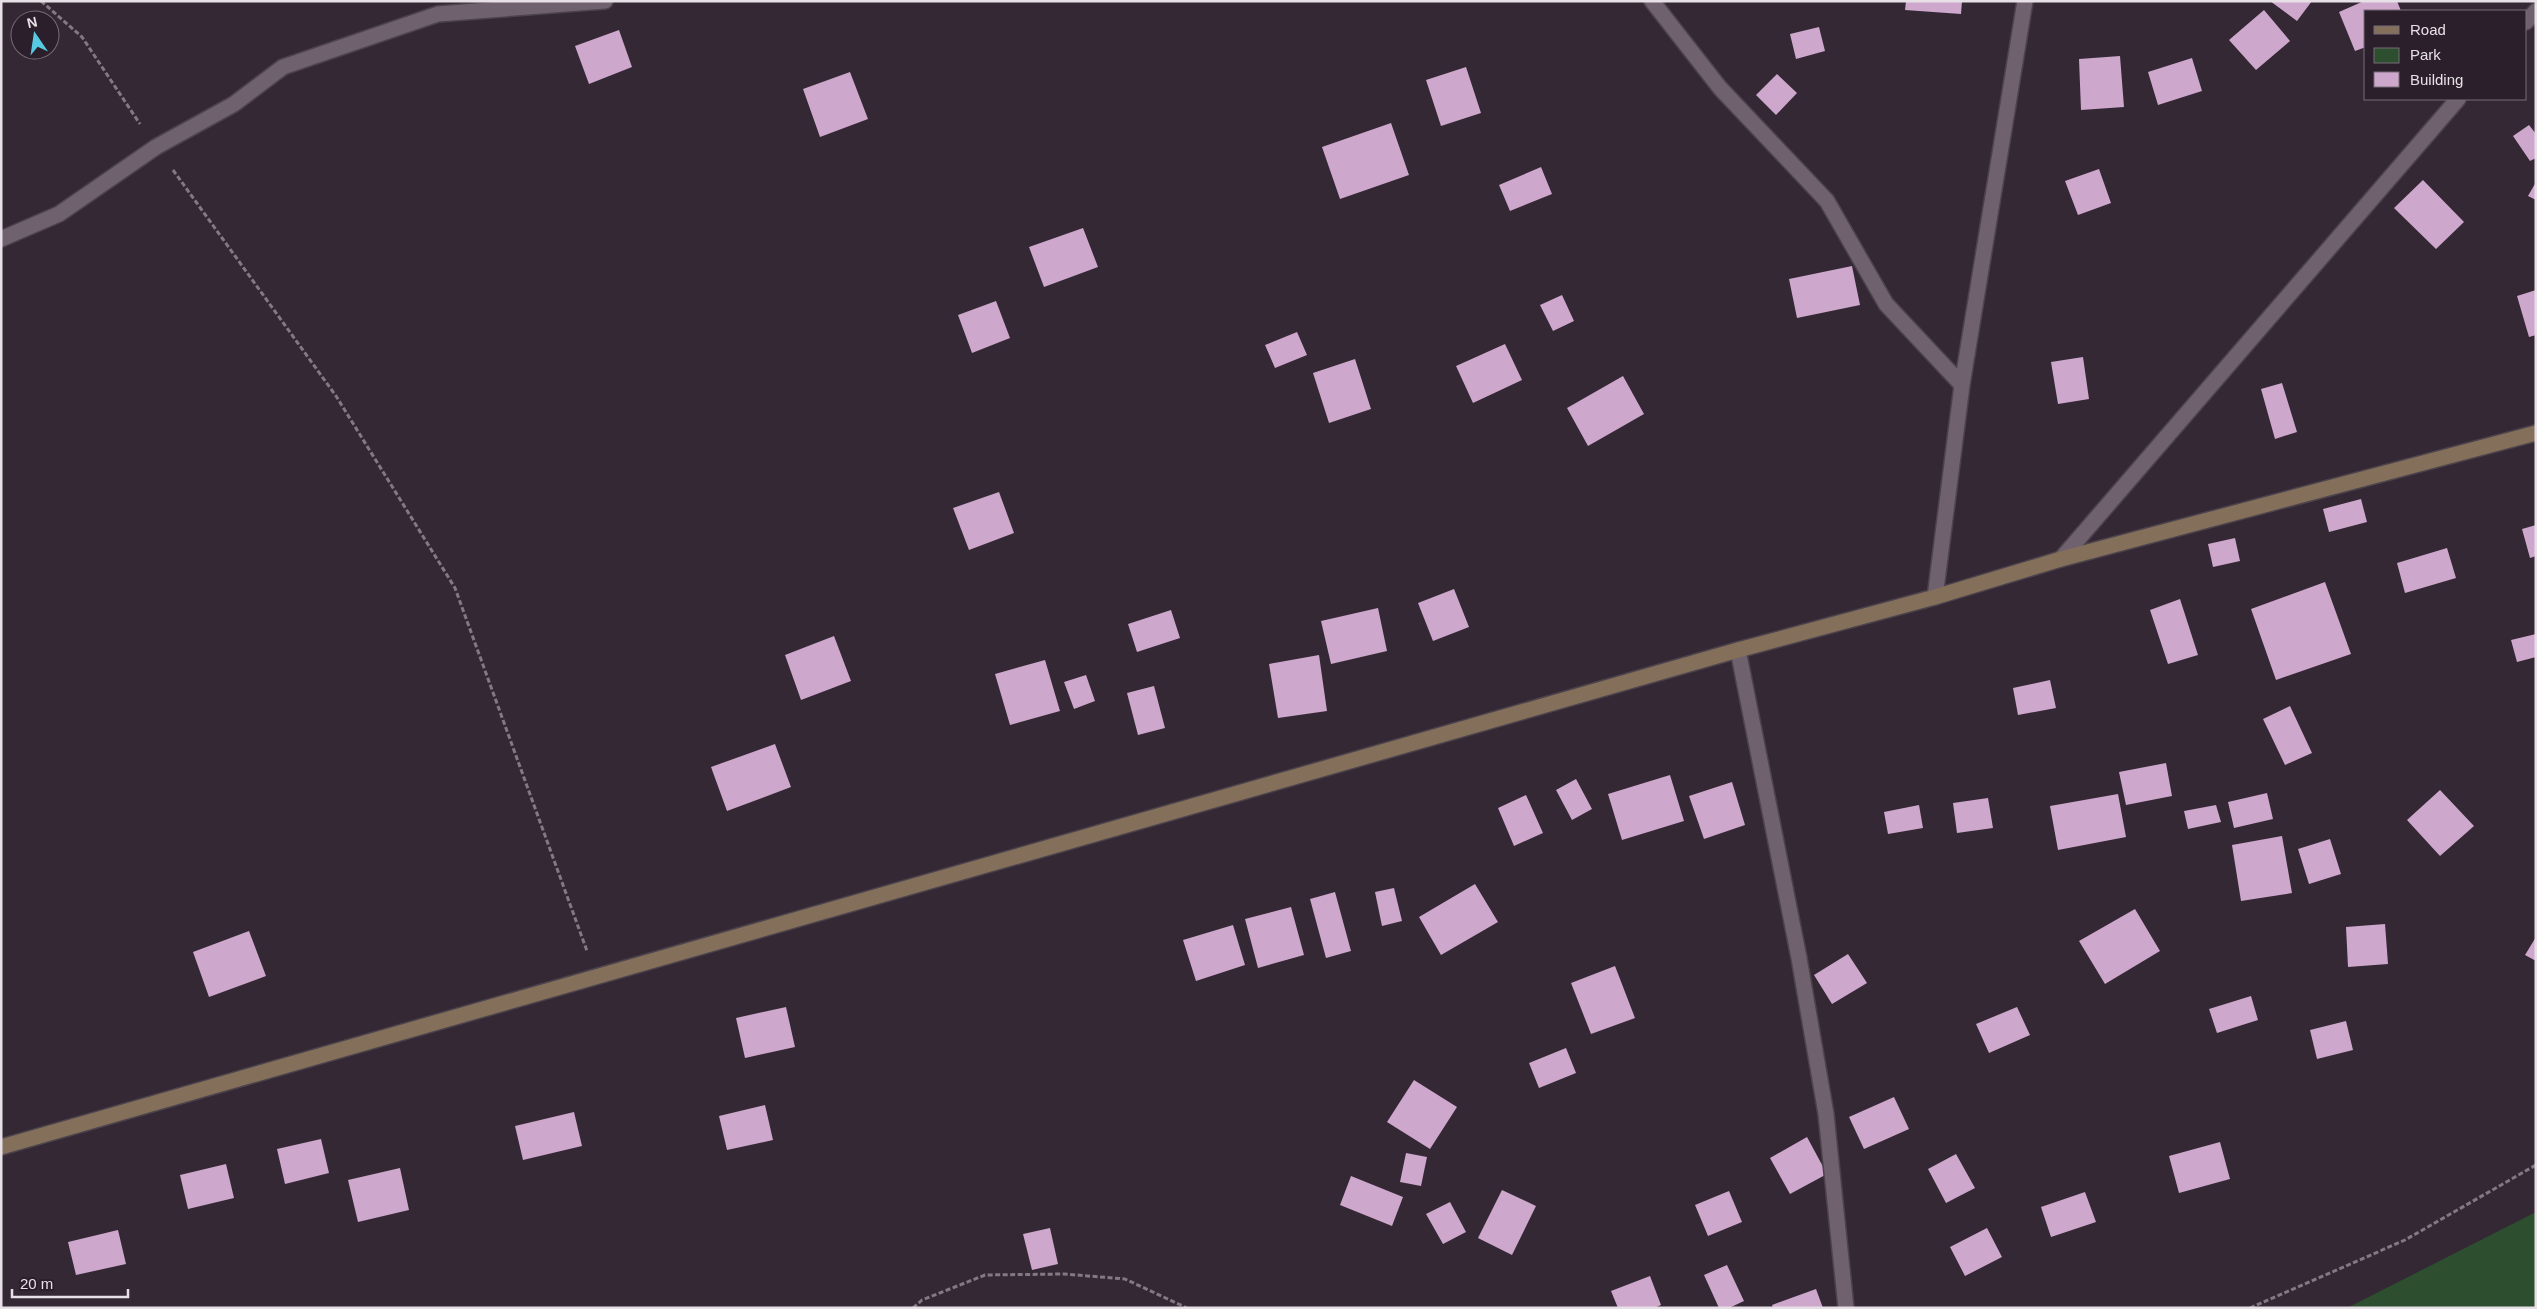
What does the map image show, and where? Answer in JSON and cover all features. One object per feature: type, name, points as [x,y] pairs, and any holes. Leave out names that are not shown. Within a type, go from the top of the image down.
[{"type":"street","points":[[1,239],[59,214],[156,147],[234,104],[284,67],[438,14],[605,1]]},
{"type":"street","points":[[1652,1],[1720,88],[1828,201],[1886,304],[1962,385]]},
{"type":"street","points":[[1935,597],[1962,385],[2025,1]]},
{"type":"street","points":[[2527,21],[2536,11]]},
{"type":"street","points":[[2061,559],[2457,100]]},
{"type":"street","points":[[1,1147],[1738,650],[1935,597],[2061,559],[2536,433]]},
{"type":"street","points":[[1738,650],[1799,958],[1826,1114],[1846,1308]]},
{"type":"path","points":[[40,1],[82,38],[156,147],[336,396],[455,588],[596,977]]},
{"type":"path","points":[[2250,1308],[2405,1240],[2536,1165]]},
{"type":"path","points":[[913,1308],[922,1300],[985,1275],[1064,1274],[1125,1279],[1187,1308]]},
{"type":"green space","points":[[2536,1212],[2536,1308],[2347,1308]]},
{"type":"building","points":[[1906,1],[1962,1],[1961,14],[1905,10]]},
{"type":"building","points":[[2270,1],[2312,1],[2297,21]]},
{"type":"building","points":[[2364,1],[2397,1],[2401,10],[2364,10],[2364,48],[2355,51],[2339,12]]},
{"type":"building","points":[[2264,10],[2290,41],[2256,70],[2229,40]]},
{"type":"building","points":[[1819,27],[1825,51],[1796,59],[1790,34]]},
{"type":"building","points":[[619,30],[632,67],[589,84],[575,46]]},
{"type":"building","points":[[2120,56],[2124,107],[2081,110],[2079,59]]},
{"type":"building","points":[[2192,58],[2202,91],[2158,105],[2148,72]]},
{"type":"building","points":[[1466,67],[1481,113],[1441,126],[1426,80]]},
{"type":"building","points":[[850,72],[868,119],[820,137],[803,89]]},
{"type":"building","points":[[1777,74],[1797,93],[1776,115],[1756,95]]},
{"type":"building","points":[[1391,123],[1409,175],[1340,199],[1322,147]]},
{"type":"building","points":[[2529,125],[2536,134],[2536,158],[2530,161],[2513,136]]},
{"type":"building","points":[[1541,167],[1552,194],[1510,211],[1499,185]]},
{"type":"building","points":[[2099,169],[2111,203],[2078,215],[2065,181]]},
{"type":"building","points":[[2423,180],[2464,222],[2436,249],[2394,208]]},
{"type":"building","points":[[2536,182],[2536,200],[2528,196]]},
{"type":"building","points":[[1083,228],[1098,267],[1044,287],[1029,247]]},
{"type":"building","points":[[1852,266],[1860,305],[1797,318],[1789,279]]},
{"type":"building","points":[[2536,290],[2536,335],[2529,337],[2517,296]]},
{"type":"building","points":[[1562,295],[1574,321],[1553,331],[1540,305]]},
{"type":"building","points":[[996,301],[1010,338],[972,353],[958,315]]},
{"type":"building","points":[[1297,332],[1307,355],[1275,368],[1265,345]]},
{"type":"building","points":[[1505,344],[1522,380],[1473,403],[1456,366]]},
{"type":"building","points":[[2083,357],[2089,399],[2058,404],[2051,362]]},
{"type":"building","points":[[1355,359],[1371,409],[1329,423],[1313,373]]},
{"type":"building","points":[[1623,376],[1644,414],[1588,446],[1567,408]]},
{"type":"building","points":[[2282,383],[2297,432],[2275,439],[2261,389]]},
{"type":"building","points":[[999,492],[1014,533],[969,550],[953,508]]},
{"type":"building","points":[[2361,499],[2367,522],[2329,532],[2323,509]]},
{"type":"building","points":[[2536,525],[2536,556],[2530,558],[2522,529]]},
{"type":"building","points":[[2235,538],[2240,561],[2213,567],[2208,544]]},
{"type":"building","points":[[2447,548],[2456,578],[2405,593],[2397,563]]},
{"type":"building","points":[[2325,582],[2351,654],[2276,680],[2251,609]]},
{"type":"building","points":[[1454,589],[1469,627],[1433,641],[1418,603]]},
{"type":"building","points":[[2180,599],[2198,655],[2168,664],[2150,610]]},
{"type":"building","points":[[1378,608],[1387,651],[1331,664],[1321,621]]},
{"type":"building","points":[[1171,610],[1180,638],[1137,652],[1128,624]]},
{"type":"building","points":[[2536,634],[2536,657],[2517,662],[2511,640]]},
{"type":"building","points":[[834,636],[851,681],[801,700],[785,655]]},
{"type":"building","points":[[1319,655],[1327,711],[1278,718],[1269,664]]},
{"type":"building","points":[[1045,660],[1060,711],[1010,725],[995,674]]},
{"type":"building","points":[[1086,675],[1095,701],[1074,709],[1064,682]]},
{"type":"building","points":[[2050,680],[2056,708],[2018,715],[2013,688]]},
{"type":"building","points":[[1154,686],[1165,728],[1138,735],[1127,693]]},
{"type":"building","points":[[2290,706],[2312,753],[2285,765],[2263,719]]},
{"type":"building","points":[[775,744],[791,787],[727,811],[711,767]]},
{"type":"building","points":[[2166,763],[2172,796],[2126,805],[2119,772]]},
{"type":"building","points":[[1670,775],[1684,821],[1622,840],[1608,794]]},
{"type":"building","points":[[1576,779],[1592,809],[1572,820],[1556,790]]},
{"type":"building","points":[[1732,782],[1745,825],[1704,839],[1689,796]]},
{"type":"building","points":[[2440,790],[2474,826],[2440,856],[2407,820]]},
{"type":"building","points":[[2267,793],[2273,819],[2234,828],[2228,802]]},
{"type":"building","points":[[2118,794],[2126,837],[2058,850],[2050,806]]},
{"type":"building","points":[[1526,795],[1543,833],[1514,846],[1498,808]]},
{"type":"building","points":[[1988,798],[1993,828],[1957,833],[1953,803]]},
{"type":"building","points":[[1919,805],[1923,828],[1888,834],[1884,812]]},
{"type":"building","points":[[2216,805],[2221,822],[2188,829],[2184,811]]},
{"type":"building","points":[[2282,836],[2292,893],[2241,901],[2232,845]]},
{"type":"building","points":[[2330,839],[2341,874],[2309,884],[2298,849]]},
{"type":"building","points":[[1475,884],[1498,922],[1441,955],[1419,917]]},
{"type":"building","points":[[1394,888],[1402,921],[1382,926],[1375,892]]},
{"type":"building","points":[[1335,892],[1351,951],[1326,958],[1310,899]]},
{"type":"building","points":[[1291,907],[1304,955],[1258,968],[1245,919]]},
{"type":"building","points":[[2135,909],[2160,951],[2105,984],[2079,941]]},
{"type":"building","points":[[2385,924],[2388,964],[2348,967],[2346,927]]},
{"type":"building","points":[[1233,925],[1245,965],[1196,981],[1183,940]]},
{"type":"building","points":[[249,931],[266,976],[209,997],[193,952]]},
{"type":"building","points":[[2536,937],[2536,961],[2525,955]]},
{"type":"building","points":[[1848,954],[1867,983],[1832,1004],[1814,975]]},
{"type":"building","points":[[1615,966],[1635,1018],[1591,1034],[1571,983]]},
{"type":"building","points":[[2251,996],[2258,1020],[2217,1033],[2209,1009]]},
{"type":"building","points":[[786,1007],[795,1047],[745,1058],[736,1018]]},
{"type":"building","points":[[2017,1007],[2030,1035],[1989,1053],[1976,1024]]},
{"type":"building","points":[[2346,1021],[2353,1050],[2317,1059],[2310,1030]]},
{"type":"building","points":[[1566,1048],[1576,1073],[1539,1088],[1529,1063]]},
{"type":"building","points":[[1414,1080],[1457,1107],[1430,1149],[1387,1122]]},
{"type":"building","points":[[1894,1097],[1909,1129],[1864,1149],[1849,1117]]},
{"type":"building","points":[[765,1105],[773,1140],[727,1150],[719,1116]]},
{"type":"building","points":[[574,1112],[582,1146],[523,1160],[515,1126]]},
{"type":"building","points":[[1807,1137],[1827,1174],[1790,1194],[1770,1158]]},
{"type":"building","points":[[321,1139],[329,1173],[285,1184],[277,1149]]},
{"type":"building","points":[[2220,1142],[2230,1179],[2179,1193],[2169,1156]]},
{"type":"building","points":[[1406,1153],[1427,1157],[1421,1186],[1400,1182]]},
{"type":"building","points":[[1956,1154],[1975,1188],[1946,1203],[1928,1169]]},
{"type":"building","points":[[226,1164],[234,1198],[188,1209],[180,1175]]},
{"type":"building","points":[[400,1168],[409,1210],[358,1222],[348,1180]]},
{"type":"building","points":[[1351,1176],[1403,1197],[1392,1226],[1340,1205]]},
{"type":"building","points":[[1502,1190],[1536,1206],[1512,1255],[1478,1238]]},
{"type":"building","points":[[1729,1191],[1742,1222],[1708,1236],[1695,1205]]},
{"type":"building","points":[[2085,1192],[2096,1222],[2051,1237],[2041,1207]]},
{"type":"building","points":[[1450,1202],[1466,1232],[1443,1244],[1426,1214]]},
{"type":"building","points":[[1050,1228],[1058,1264],[1032,1270],[1023,1234]]},
{"type":"building","points":[[1987,1228],[2002,1257],[1965,1276],[1950,1247]]},
{"type":"building","points":[[118,1230],[126,1264],[76,1275],[68,1242]]},
{"type":"building","points":[[1727,1265],[1744,1301],[1729,1308],[1719,1308],[1704,1275]]},
{"type":"building","points":[[1650,1276],[1661,1305],[1654,1308],[1618,1308],[1611,1291]]},
{"type":"building","points":[[1816,1289],[1823,1308],[1773,1308],[1772,1305]]}]
